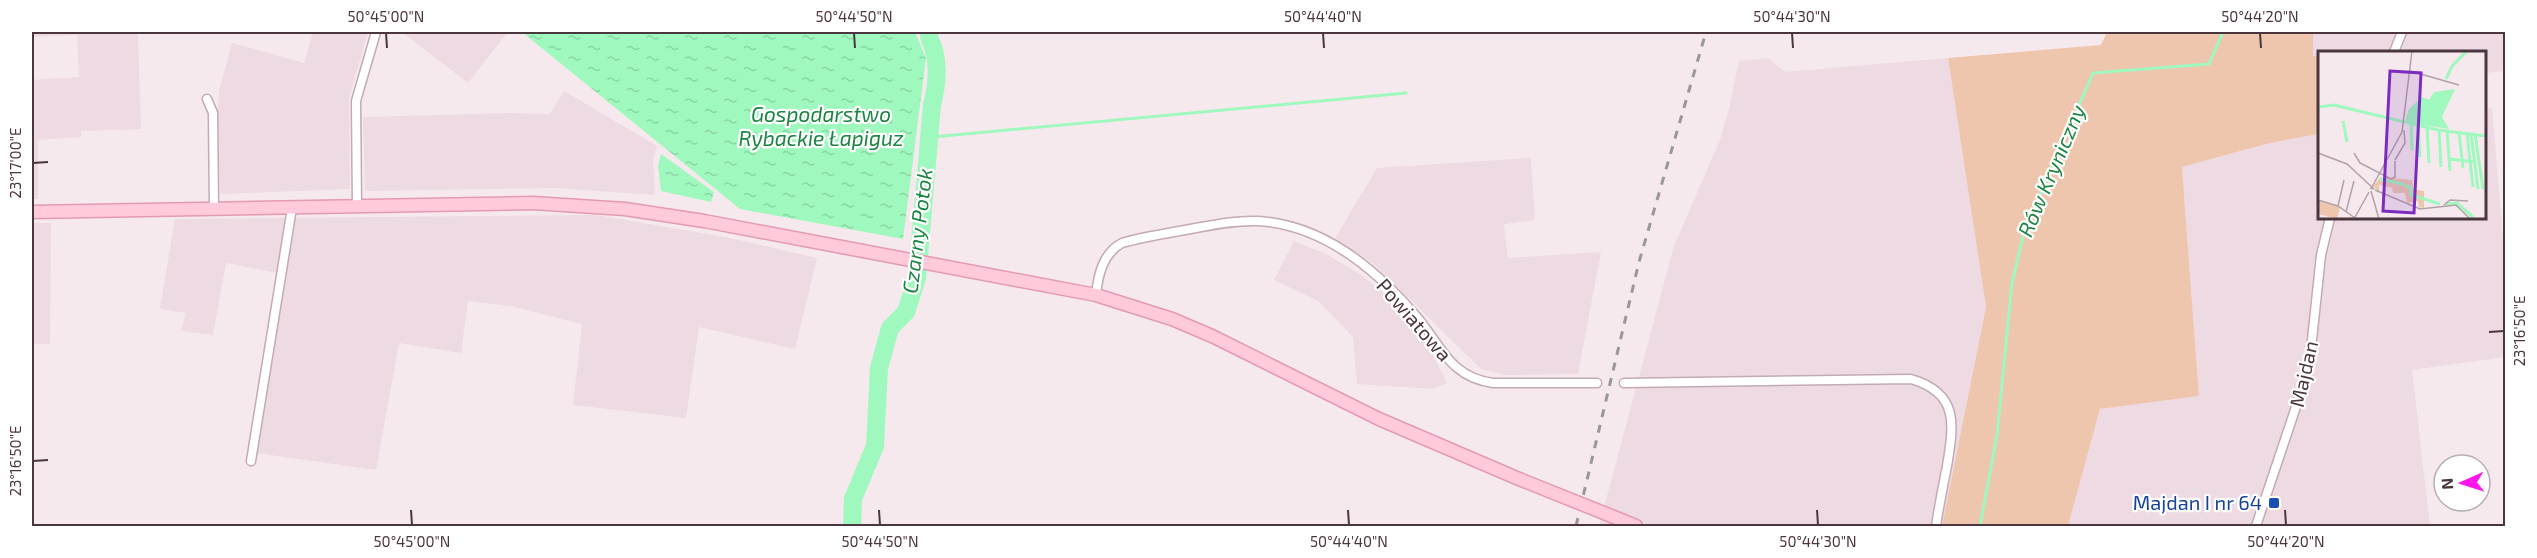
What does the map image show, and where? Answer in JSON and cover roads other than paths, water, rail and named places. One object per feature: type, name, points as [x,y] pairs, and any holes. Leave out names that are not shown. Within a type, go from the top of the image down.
[{"type":"main road","points":[[32,212],[533,203],[602,207],[704,221],[902,257],[1096,295],[1172,319],[1212,336],[1378,419],[1636,526]]},
{"type":"street","points":[[357,206],[356,101],[376,32]]},
{"type":"street","points":[[2394,51],[2402,32]]},
{"type":"street","points":[[207,99],[213,113],[214,209]]},
{"type":"street","points":[[251,461],[292,208]]},
{"type":"street","name":"Majdan","points":[[2256,526],[2309,368],[2321,255],[2330,219]]},
{"type":"street","name":"Powiatowa","points":[[1096,295],[1098,277],[1104,262],[1114,248],[1122,243],[1236,221],[1277,224],[1319,237],[1359,262],[1396,294],[1418,318],[1454,367],[1465,375],[1479,381],[1493,382],[1597,383]]},
{"type":"street","points":[[1624,383],[1911,379],[1926,383],[1938,391],[1951,415],[1949,452],[1936,526]]},
{"type":"water","name":"Gospodarstwo Rybackie Łapiguz","points":[[522,32],[915,32],[926,58],[903,239],[740,209]]},
{"type":"water","points":[[661,154],[714,192],[711,202],[661,191],[658,166]]},
{"type":"waterway","name":"Czarny Potok","points":[[924,32],[927,37]]},
{"type":"waterway","name":"Czarny Potok","points":[[852,526],[853,499],[875,446],[879,368],[890,328],[906,312],[917,278],[932,105],[937,78],[936,57],[929,32]]},
{"type":"waterway","name":"Rów Kryniczny","points":[[1980,526],[1997,435],[2012,283],[2024,232],[2093,73],[2209,64],[2223,32]]},
{"type":"waterway","points":[[933,137],[1406,93]]},
{"type":"railway","points":[[1576,526],[1639,262],[1706,32]]},
{"type":"place","name":"Majdan I nr 64","points":[[2274,503]]}]
